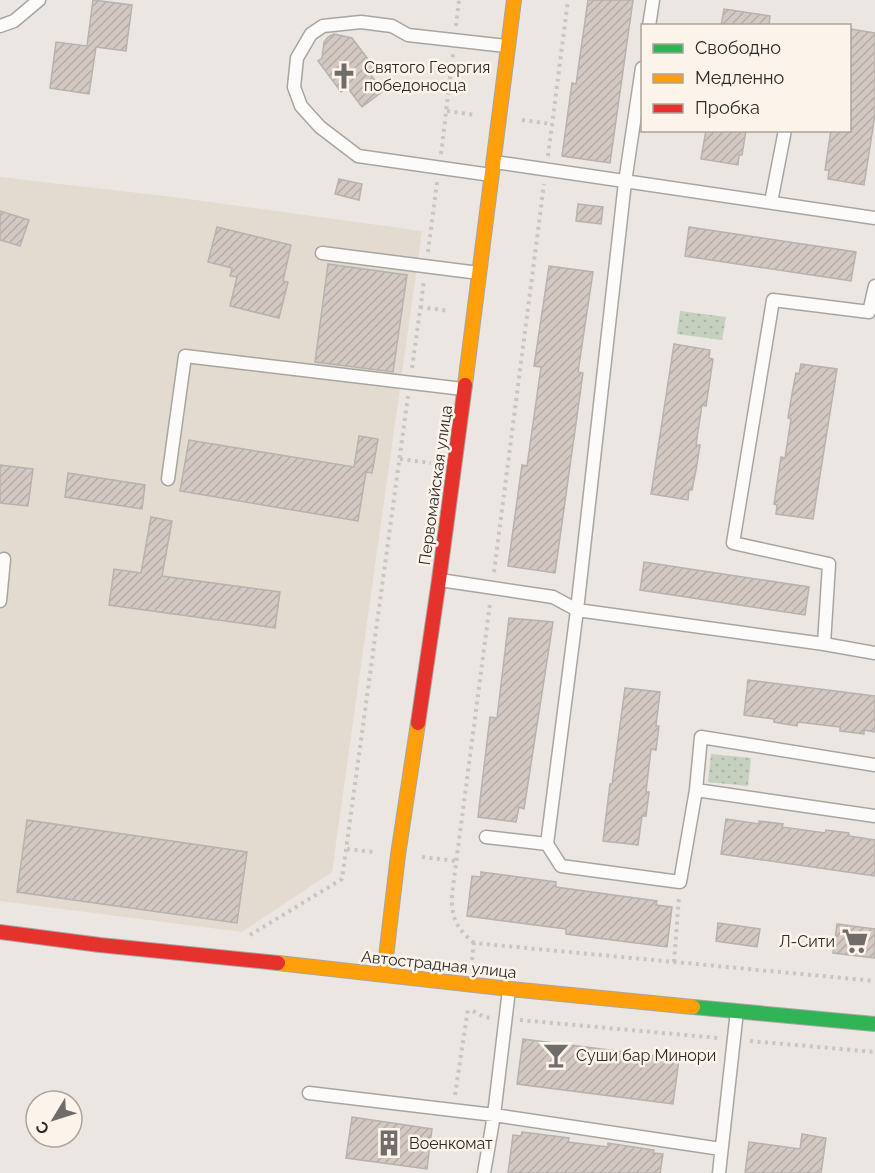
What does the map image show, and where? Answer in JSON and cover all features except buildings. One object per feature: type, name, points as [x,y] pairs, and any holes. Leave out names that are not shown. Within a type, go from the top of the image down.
[{"type":"main road","name":"Первомайская улица","points":[[384,974],[398,855],[439,580],[480,274],[514,0]]},
{"type":"main road","name":"Автострадная улица","points":[[0,932],[100,945],[875,1024]]},
{"type":"lane","points":[[0,26],[14,21],[39,0]]},
{"type":"lane","points":[[649,24],[653,0]]},
{"type":"lane","points":[[508,47],[408,35],[392,26],[361,22],[323,26],[311,33],[297,58],[294,87],[301,106],[320,127],[358,156],[439,168],[546,170],[875,218]]},
{"type":"lane","points":[[641,75],[626,182],[577,610],[547,844],[561,866],[680,882],[696,790],[701,737],[875,765]]},
{"type":"lane","points":[[771,202],[785,132]]},
{"type":"lane","points":[[322,253],[480,274]]},
{"type":"lane","points":[[824,644],[829,564],[733,543],[773,300],[869,312],[875,286]]},
{"type":"lane","points":[[168,479],[185,356],[464,390]]},
{"type":"lane","points":[[0,601],[4,559]]},
{"type":"lane","points":[[439,580],[553,597],[577,610],[875,653]]},
{"type":"lane","points":[[696,790],[875,816]]},
{"type":"lane","points":[[486,837],[547,844]]},
{"type":"lane","points":[[484,1173],[494,1115],[510,988]]},
{"type":"lane","points":[[719,1173],[737,1011]]},
{"type":"lane","points":[[309,1093],[494,1115],[721,1149]]},
{"type":"path","points":[[245,938],[342,879],[426,266],[459,0]]},
{"type":"path","points":[[568,0],[452,894],[455,922],[463,934],[474,943],[875,981]]},
{"type":"path","points":[[674,962],[680,882]]},
{"type":"path","points":[[453,1110],[468,1009],[474,943]]},
{"type":"path","points":[[456,1008],[468,1009],[484,1017],[496,1018]]},
{"type":"path","points":[[520,1020],[875,1052]]},
{"type":"shaded area","points":[[0,177],[173,197],[422,231],[332,872],[242,932],[0,901]]},
{"type":"green space","points":[[680,311],[726,317],[722,340],[677,334]]},
{"type":"green space","points":[[711,754],[751,758],[748,786],[708,782]]},
{"type":"traffic: fast","points":[[693,1007],[875,1024]]},
{"type":"traffic: slow","points":[[465,385],[514,0]]},
{"type":"traffic: slow","points":[[384,974],[398,855],[418,723]]},
{"type":"traffic: slow","points":[[278,963],[693,1007]]},
{"type":"traffic: jam","points":[[418,723],[465,385]]},
{"type":"traffic: jam","points":[[0,932],[100,945],[278,963]]},
{"type":"place","name":"Святого Георгия победоносца","points":[[344,76]]},
{"type":"place","name":"Л-Сити","points":[[855,941]]},
{"type":"place","name":"Суши бар Минори","points":[[556,1055]]},
{"type":"place","name":"Военкомат","points":[[389,1143]]}]
